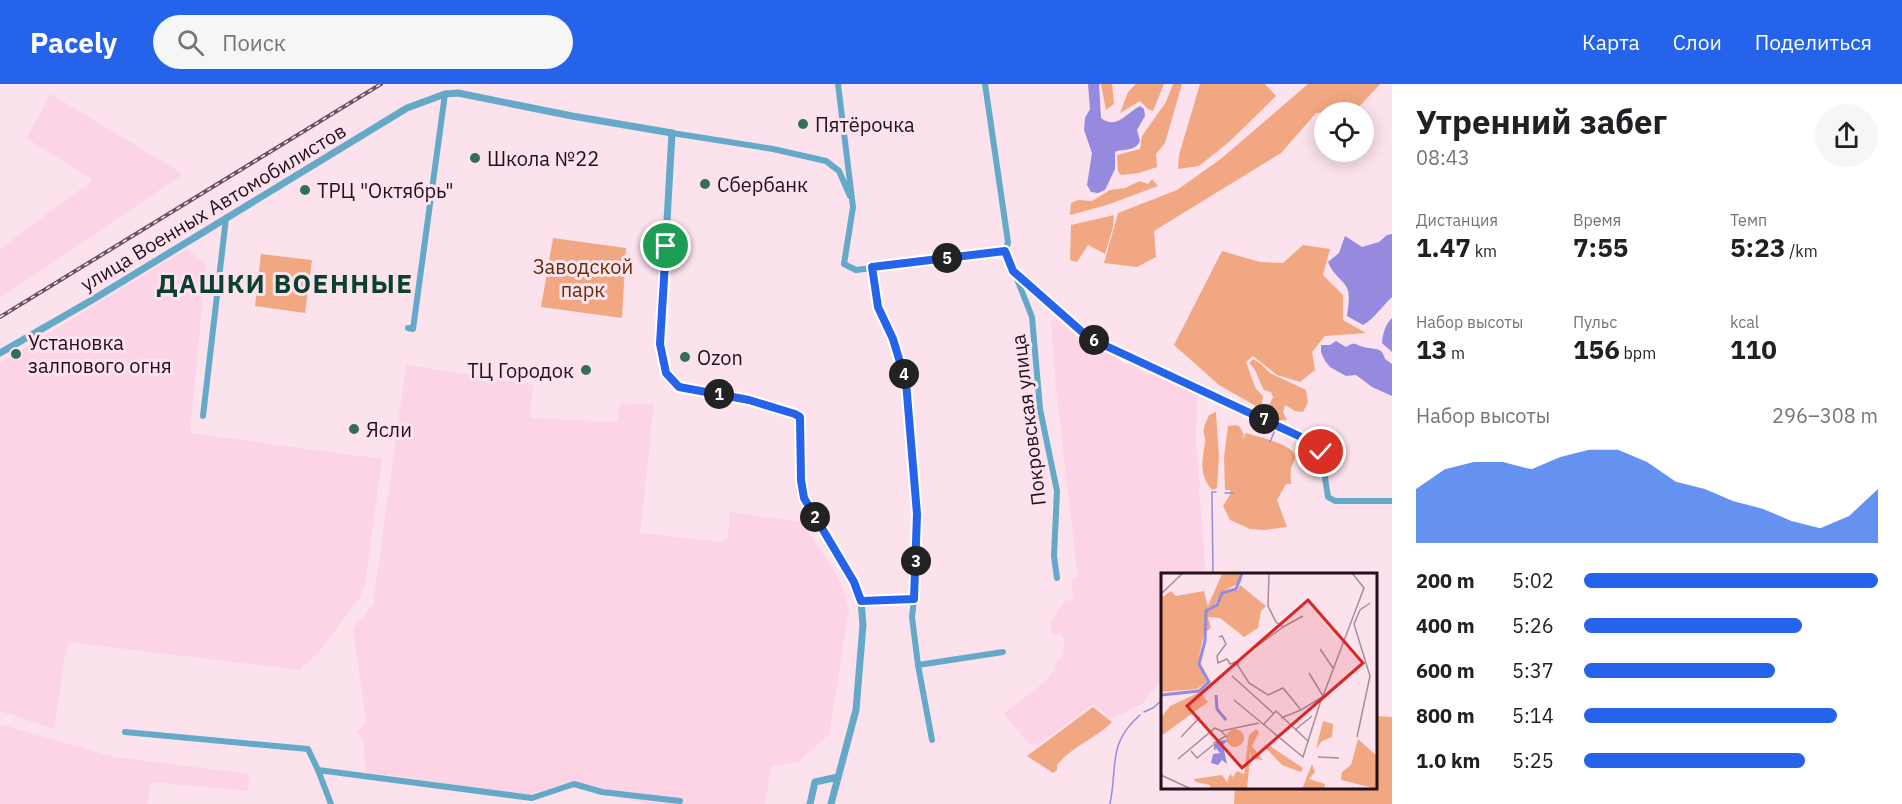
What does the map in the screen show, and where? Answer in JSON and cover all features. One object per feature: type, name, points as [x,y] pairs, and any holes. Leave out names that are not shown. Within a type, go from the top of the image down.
[{"type":"street","points":[[458,93],[459,84]]},
{"type":"street","points":[[838,84],[853,202],[844,264],[856,270],[1005,251]]},
{"type":"street","name":"Покровская улица","points":[[985,84],[1008,242],[1005,251],[1032,317],[1040,409],[1057,492],[1054,555],[1057,578]]},
{"type":"street","name":"улица Военных Автомобилистов","points":[[0,353],[407,108],[445,94],[458,93],[672,133]]},
{"type":"street","points":[[408,328],[413,329],[445,94]]},
{"type":"street","points":[[831,804],[855,710],[863,625],[861,601],[854,582],[804,498],[801,480],[800,417],[749,400],[679,387],[666,373],[660,344],[672,133],[773,149],[826,161],[839,171],[853,202]]},
{"type":"street","points":[[203,416],[226,218]]},
{"type":"street","points":[[872,267],[878,307],[893,339],[906,382],[917,514],[912,617],[918,666],[932,740]]},
{"type":"street","points":[[1013,271],[1089,338],[1316,444],[1321,452],[1328,497],[1335,501],[1392,501]]},
{"type":"street","points":[[861,601],[914,599]]},
{"type":"street","points":[[918,666],[1003,652]]},
{"type":"street","points":[[126,732],[308,749],[331,804]]},
{"type":"street","points":[[318,770],[532,798],[574,784],[602,792],[680,801]]},
{"type":"street","points":[[810,804],[815,782],[838,777]]},
{"type":"shaded area","points":[[1088,84],[1099,84],[1101,118],[1112,122],[1117,121],[1140,106],[1144,109],[1145,116],[1137,130],[1140,141],[1133,148],[1115,152],[1115,169],[1105,190],[1098,193],[1091,192],[1087,185],[1092,153],[1084,130],[1085,118],[1090,109]]},
{"type":"shaded area","points":[[51,94],[183,174],[0,298],[0,249],[93,180],[26,138]]},
{"type":"shaded area","points":[[1392,234],[1392,297],[1363,325],[1347,316],[1348,289],[1328,262],[1339,253],[1345,236],[1362,247],[1379,242]]},
{"type":"shaded area","points":[[187,249],[206,264],[190,433],[382,459],[365,584],[360,597],[322,648],[300,670],[69,642],[54,729],[0,711],[0,363]]},
{"type":"shaded area","points":[[1392,318],[1392,352],[1382,343],[1385,329]]},
{"type":"shaded area","points":[[1057,320],[1082,340],[1083,344],[1096,345],[1125,364],[1132,363],[1146,374],[1158,374],[1180,383],[1191,392],[1197,392],[1196,440],[1200,487],[1198,488],[1205,573],[1161,573],[1161,681],[1142,704],[1112,719],[1093,704],[1038,745],[1029,744],[1003,714],[1046,681],[1052,672],[1054,673],[1057,659],[1062,660],[1065,638],[1061,636],[1061,633],[1052,634],[1051,621],[1065,601],[1073,600],[1072,579],[1078,578],[1056,389],[1051,321]]},
{"type":"shaded area","points":[[1336,341],[1346,347],[1355,344],[1382,352],[1385,359],[1392,364],[1392,396],[1372,387],[1356,375],[1346,376],[1330,367],[1321,352],[1321,345],[1330,345]]},
{"type":"shaded area","points":[[406,365],[533,385],[530,418],[617,422],[620,403],[654,405],[640,533],[722,542],[728,537],[730,512],[802,522],[839,579],[849,609],[829,734],[798,762],[771,766],[765,804],[646,804],[566,783],[529,795],[365,772],[364,741],[357,731],[366,723],[353,628],[373,605]]},
{"type":"shaded area","points":[[0,724],[114,757],[249,774],[248,791],[151,782],[147,804],[0,804]]},
{"type":"green space","points":[[1101,84],[1112,84],[1114,104],[1106,110]]},
{"type":"green space","points":[[1136,84],[1164,84],[1153,111],[1140,101],[1120,113],[1128,92]]},
{"type":"green space","points":[[1173,84],[1182,84],[1165,143],[1156,154],[1157,167],[1139,173],[1121,175],[1118,171],[1117,155],[1140,149],[1142,136],[1166,102]]},
{"type":"green space","points":[[1200,84],[1265,84],[1276,96],[1229,142],[1199,166],[1178,169],[1179,155]]},
{"type":"green space","points":[[1308,84],[1380,84],[1363,102],[1314,102],[1314,115],[1281,153],[1154,231],[1156,257],[1137,267],[1104,263],[1118,213],[1177,190],[1222,158]]},
{"type":"green space","points":[[1152,179],[1158,186],[1107,205],[1070,215],[1071,203],[1078,200],[1092,201],[1110,190],[1125,188],[1140,181],[1148,184]]},
{"type":"green space","points":[[1114,215],[1105,254],[1088,245],[1077,262],[1070,260],[1071,225]]},
{"type":"green space","name":"Заводской парк","points":[[553,238],[626,248],[622,318],[541,307]]},
{"type":"green space","points":[[1303,245],[1330,249],[1323,275],[1343,295],[1343,320],[1366,333],[1325,336],[1312,352],[1315,370],[1300,382],[1277,375],[1253,356],[1246,362],[1256,389],[1263,396],[1261,409],[1219,385],[1174,345],[1222,251],[1260,262],[1283,263]]},
{"type":"green space","points":[[261,254],[312,260],[305,313],[255,306]]},
{"type":"green space","points":[[1253,359],[1270,373],[1306,390],[1308,402],[1303,412],[1295,411],[1285,405],[1283,412],[1287,420],[1270,417],[1269,405],[1273,397],[1271,392],[1264,390],[1249,363]]},
{"type":"green space","points":[[1216,412],[1219,456],[1217,488],[1212,490],[1205,479],[1202,462],[1205,426],[1209,415]]},
{"type":"green space","points":[[1237,425],[1244,435],[1242,441],[1246,433],[1287,447],[1295,455],[1291,484],[1286,484],[1277,500],[1287,527],[1250,529],[1230,520],[1223,506],[1231,493],[1230,490],[1225,490],[1224,457],[1228,426]]},
{"type":"green space","points":[[1093,707],[1112,722],[1069,753],[1057,765],[1057,770],[1053,773],[1027,756]]},
{"type":"green space","points":[[1377,716],[1392,717],[1392,804],[1234,804],[1235,789],[1377,789]]},
{"type":"waterway","points":[[1270,442],[1275,430]]},
{"type":"waterway","points":[[1213,573],[1212,492],[1216,492]]},
{"type":"waterway","points":[[1225,493],[1233,493]]},
{"type":"waterway","points":[[1144,712],[1161,701]]},
{"type":"waterway","points":[[1110,804],[1118,746],[1140,715]]},
{"type":"railway","points":[[0,317],[381,84]]},
{"type":"place","name":"Пятёрочка","points":[[803,124]]},
{"type":"place","name":"Школа №22","points":[[475,158]]},
{"type":"place","name":"Сбербанк","points":[[705,184]]},
{"type":"place","name":"ТРЦ \"Октябрь\"","points":[[305,190]]},
{"type":"place","name":"Установка залпового огня","points":[[16,354]]},
{"type":"place","name":"Ozon","points":[[685,357]]},
{"type":"place","name":"ТЦ Городок","points":[[586,370]]},
{"type":"place","name":"Ясли","points":[[354,429]]},
{"type":"district","name":"ДАШКИ ВОЕННЫЕ","points":[[285,283]]},
{"type":"route","points":[[666,246],[660,344],[666,373],[679,387],[749,400],[800,417],[801,480],[804,498],[854,582],[861,601],[914,599],[916,583],[917,514],[906,382],[893,339],[878,307],[872,267],[1005,251],[1013,271],[1089,338],[1280,426],[1316,444],[1321,452]]}]
